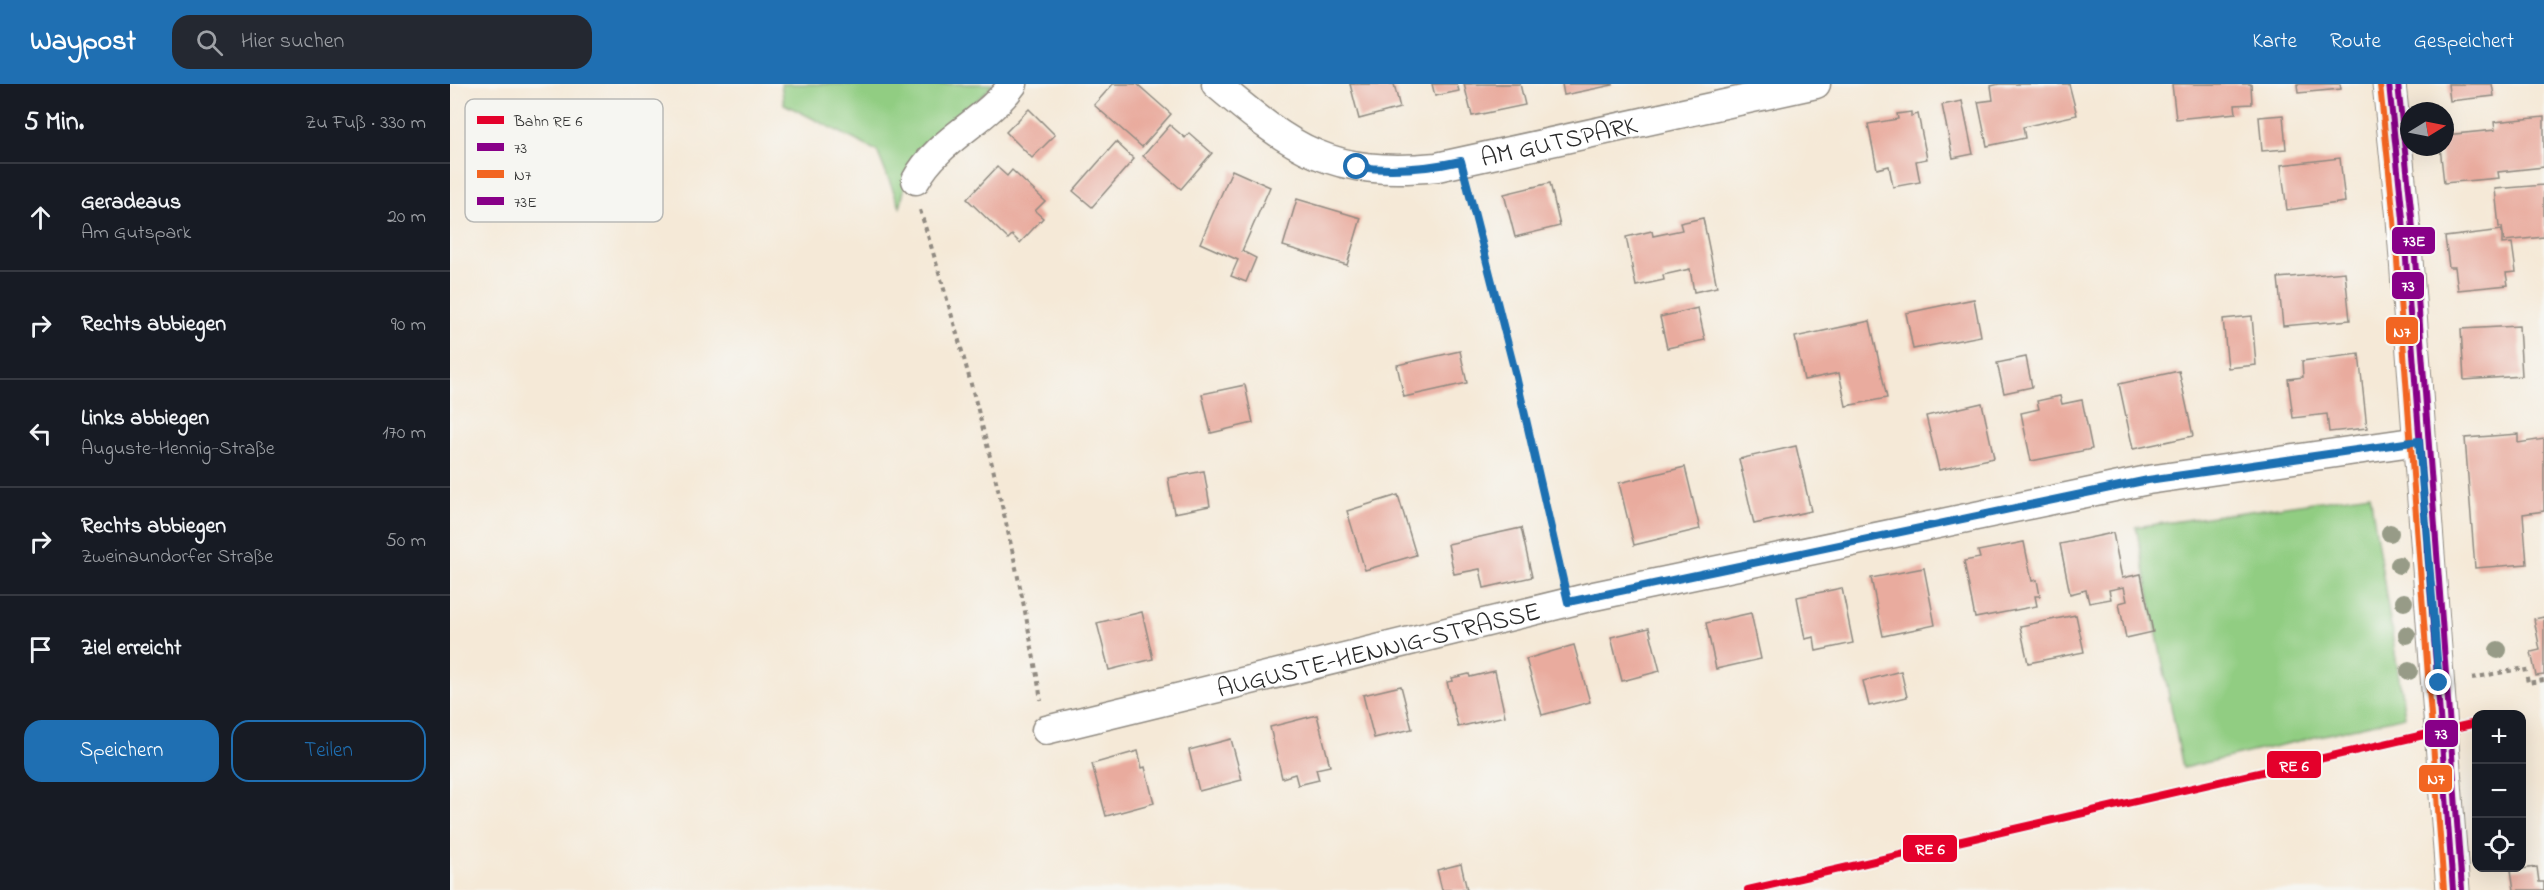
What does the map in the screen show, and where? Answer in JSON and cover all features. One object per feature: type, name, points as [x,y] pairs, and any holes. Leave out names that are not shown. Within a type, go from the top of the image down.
[{"type":"street","points":[[916,180],[931,158],[990,111],[1013,84]]},
{"type":"street","name":"AM GUTSPARK","points":[[1216,84],[1277,133],[1307,152],[1357,167],[1387,170],[1437,167],[1816,84]]},
{"type":"street","points":[[2389,84],[2403,219],[2453,890]]},
{"type":"street","name":"AUGUSTE-HENNIG-STRASSE","points":[[1046,730],[1568,602],[2148,480],[2419,441]]},
{"type":"path","points":[[1461,161],[1516,376],[1568,602]]},
{"type":"path","points":[[916,180],[916,197],[959,341],[1008,525],[1029,623],[1046,730]]},
{"type":"path","points":[[2439,683],[2525,668],[2528,683],[2544,680]]},
{"type":"green space","points":[[781,84],[993,84],[921,149],[909,172],[900,207],[877,151],[784,104]]},
{"type":"green space","points":[[2370,494],[2405,716],[2183,768],[2136,527]]},
{"type":"building","points":[[1113,84],[1137,84],[1171,114],[1142,147],[1094,105]]},
{"type":"building","points":[[1350,84],[1394,84],[1400,108],[1359,119]]},
{"type":"building","points":[[1432,84],[1457,84],[1459,91],[1435,96]]},
{"type":"building","points":[[1464,84],[1520,84],[1525,105],[1472,116]]},
{"type":"building","points":[[1562,84],[1613,84],[1613,85],[1564,95]]},
{"type":"building","points":[[2069,84],[2077,115],[2023,127],[2025,138],[1987,146],[1978,102],[1993,100],[1991,86]]},
{"type":"building","points":[[2172,84],[2251,84],[2252,104],[2235,105],[2236,113],[2176,119]]},
{"type":"building","points":[[2297,84],[2340,84],[2341,89],[2298,93]]},
{"type":"building","points":[[2448,84],[2492,84],[2494,96],[2450,101]]},
{"type":"building","points":[[1962,101],[1973,154],[1953,158],[1942,105]]},
{"type":"building","points":[[1029,109],[1055,135],[1032,158],[1006,132]]},
{"type":"building","points":[[1911,112],[1911,116],[1918,114],[1927,159],[1916,161],[1920,182],[1893,187],[1889,166],[1877,169],[1868,124],[1898,119],[1897,114]]},
{"type":"building","points":[[2283,115],[2286,149],[2262,151],[2259,117]]},
{"type":"building","points":[[2544,117],[2544,167],[2498,172],[2499,178],[2444,183],[2441,156],[2454,156],[2454,134],[2495,130],[2494,122]]},
{"type":"building","points":[[1170,125],[1185,138],[1189,133],[1212,153],[1181,189],[1143,156]]},
{"type":"building","points":[[1116,142],[1134,159],[1092,207],[1073,191]]},
{"type":"building","points":[[2340,158],[2345,202],[2287,210],[2281,165]]},
{"type":"building","points":[[997,167],[1007,176],[1012,170],[1045,201],[1035,211],[1043,218],[1020,243],[1012,235],[1008,239],[967,199]]},
{"type":"building","points":[[1232,170],[1270,187],[1242,251],[1256,258],[1246,282],[1231,276],[1238,260],[1200,243]]},
{"type":"building","points":[[1550,183],[1560,226],[1515,237],[1504,194]]},
{"type":"building","points":[[2544,185],[2544,237],[2504,241],[2502,227],[2499,227],[2495,189]]},
{"type":"building","points":[[1297,199],[1361,218],[1347,265],[1283,246]]},
{"type":"building","points":[[1703,218],[1717,287],[1694,292],[1690,269],[1663,275],[1664,280],[1636,286],[1626,237],[1652,231],[1653,236],[1682,230],[1680,223]]},
{"type":"building","points":[[2502,230],[2502,244],[2512,243],[2516,272],[2506,273],[2508,285],[2458,290],[2455,267],[2449,267],[2445,237]]},
{"type":"building","points":[[2345,272],[2350,320],[2283,326],[2278,278]]},
{"type":"building","points":[[1974,299],[1981,336],[1913,349],[1906,313]]},
{"type":"building","points":[[1698,308],[1705,340],[1667,348],[1660,317]]},
{"type":"building","points":[[2252,316],[2256,365],[2228,368],[2223,319]]},
{"type":"building","points":[[1870,321],[1887,398],[1846,406],[1839,373],[1804,380],[1795,337]]},
{"type":"building","points":[[2519,326],[2522,376],[2464,380],[2461,329]]},
{"type":"building","points":[[1460,351],[1467,383],[1404,397],[1397,365]]},
{"type":"building","points":[[2359,354],[2367,428],[2329,432],[2327,414],[2293,418],[2288,379],[2303,377],[2302,361]]},
{"type":"building","points":[[2026,357],[2032,387],[2004,393],[1997,363]]},
{"type":"building","points":[[2179,371],[2193,436],[2133,449],[2119,384]]},
{"type":"building","points":[[1245,385],[1253,423],[1211,433],[1202,394]]},
{"type":"building","points":[[2060,396],[2062,404],[2082,400],[2092,449],[2031,461],[2021,413],[2039,409],[2037,401]]},
{"type":"building","points":[[1982,403],[1994,458],[1939,470],[1926,416]]},
{"type":"building","points":[[2518,434],[2518,443],[2544,439],[2544,511],[2523,514],[2527,564],[2475,568],[2465,438]]},
{"type":"building","points":[[1796,446],[1811,511],[1754,524],[1739,459]]},
{"type":"building","points":[[1685,467],[1700,529],[1634,545],[1619,483]]},
{"type":"building","points":[[1204,471],[1210,506],[1174,513],[1168,478]]},
{"type":"building","points":[[1398,495],[1416,555],[1365,570],[1347,511]]},
{"type":"building","points":[[1521,528],[1532,577],[1484,588],[1480,569],[1454,574],[1448,544]]},
{"type":"building","points":[[2113,533],[2122,578],[2141,574],[2153,632],[2126,638],[2119,603],[2127,601],[2124,587],[2109,590],[2111,599],[2089,603],[2086,590],[2070,594],[2060,544]]},
{"type":"building","points":[[2024,542],[2032,581],[2037,580],[2040,596],[2035,596],[2037,606],[1975,618],[1964,561],[1980,558],[1978,551]]},
{"type":"building","points":[[1924,568],[1935,625],[1883,636],[1871,578]]},
{"type":"building","points":[[1842,588],[1853,643],[1816,651],[1814,637],[1805,639],[1797,597]]},
{"type":"building","points":[[1142,612],[1153,659],[1109,670],[1097,623]]},
{"type":"building","points":[[1751,613],[1761,659],[1716,669],[1706,623]]},
{"type":"building","points":[[2076,615],[2084,652],[2028,663],[2020,626]]},
{"type":"building","points":[[2544,617],[2544,675],[2536,676],[2531,652],[2540,650],[2534,619]]},
{"type":"building","points":[[1649,628],[1660,671],[1622,681],[1611,637]]},
{"type":"building","points":[[1574,645],[1590,702],[1542,715],[1526,659]]},
{"type":"building","points":[[1495,671],[1505,716],[1458,727],[1447,682],[1453,681],[1452,678],[1469,674],[1470,677]]},
{"type":"building","points":[[1901,671],[1907,697],[1869,706],[1863,681]]},
{"type":"building","points":[[1401,686],[1412,729],[1374,738],[1363,695]]},
{"type":"building","points":[[1317,715],[1330,766],[1316,769],[1319,780],[1298,785],[1295,774],[1282,778],[1270,727]]},
{"type":"building","points":[[1231,739],[1242,780],[1199,791],[1189,750]]},
{"type":"building","points":[[1138,751],[1142,768],[1145,767],[1154,803],[1106,816],[1092,764]]},
{"type":"building","points":[[1461,864],[1467,890],[1442,890],[1437,870]]},
{"type":"building","points":[[2537,867],[2539,882],[2544,882],[2544,890],[2514,890],[2511,872],[2526,872],[2526,868]]},
{"type":"transit line","name":"73","points":[[2389,84],[2403,219],[2453,890]]},
{"type":"transit line","name":"73E","points":[[2398,84],[2412,218],[2462,889]]},
{"type":"transit line","name":"N7","points":[[2380,85],[2394,220],[2444,890]]},
{"type":"transit line","points":[[1748,890],[2472,724]]},
{"type":"route","points":[[1357,167],[1387,170],[1413,169],[1437,167],[1461,161],[1516,376],[1568,602],[2148,480],[2419,441],[2439,683]]}]
